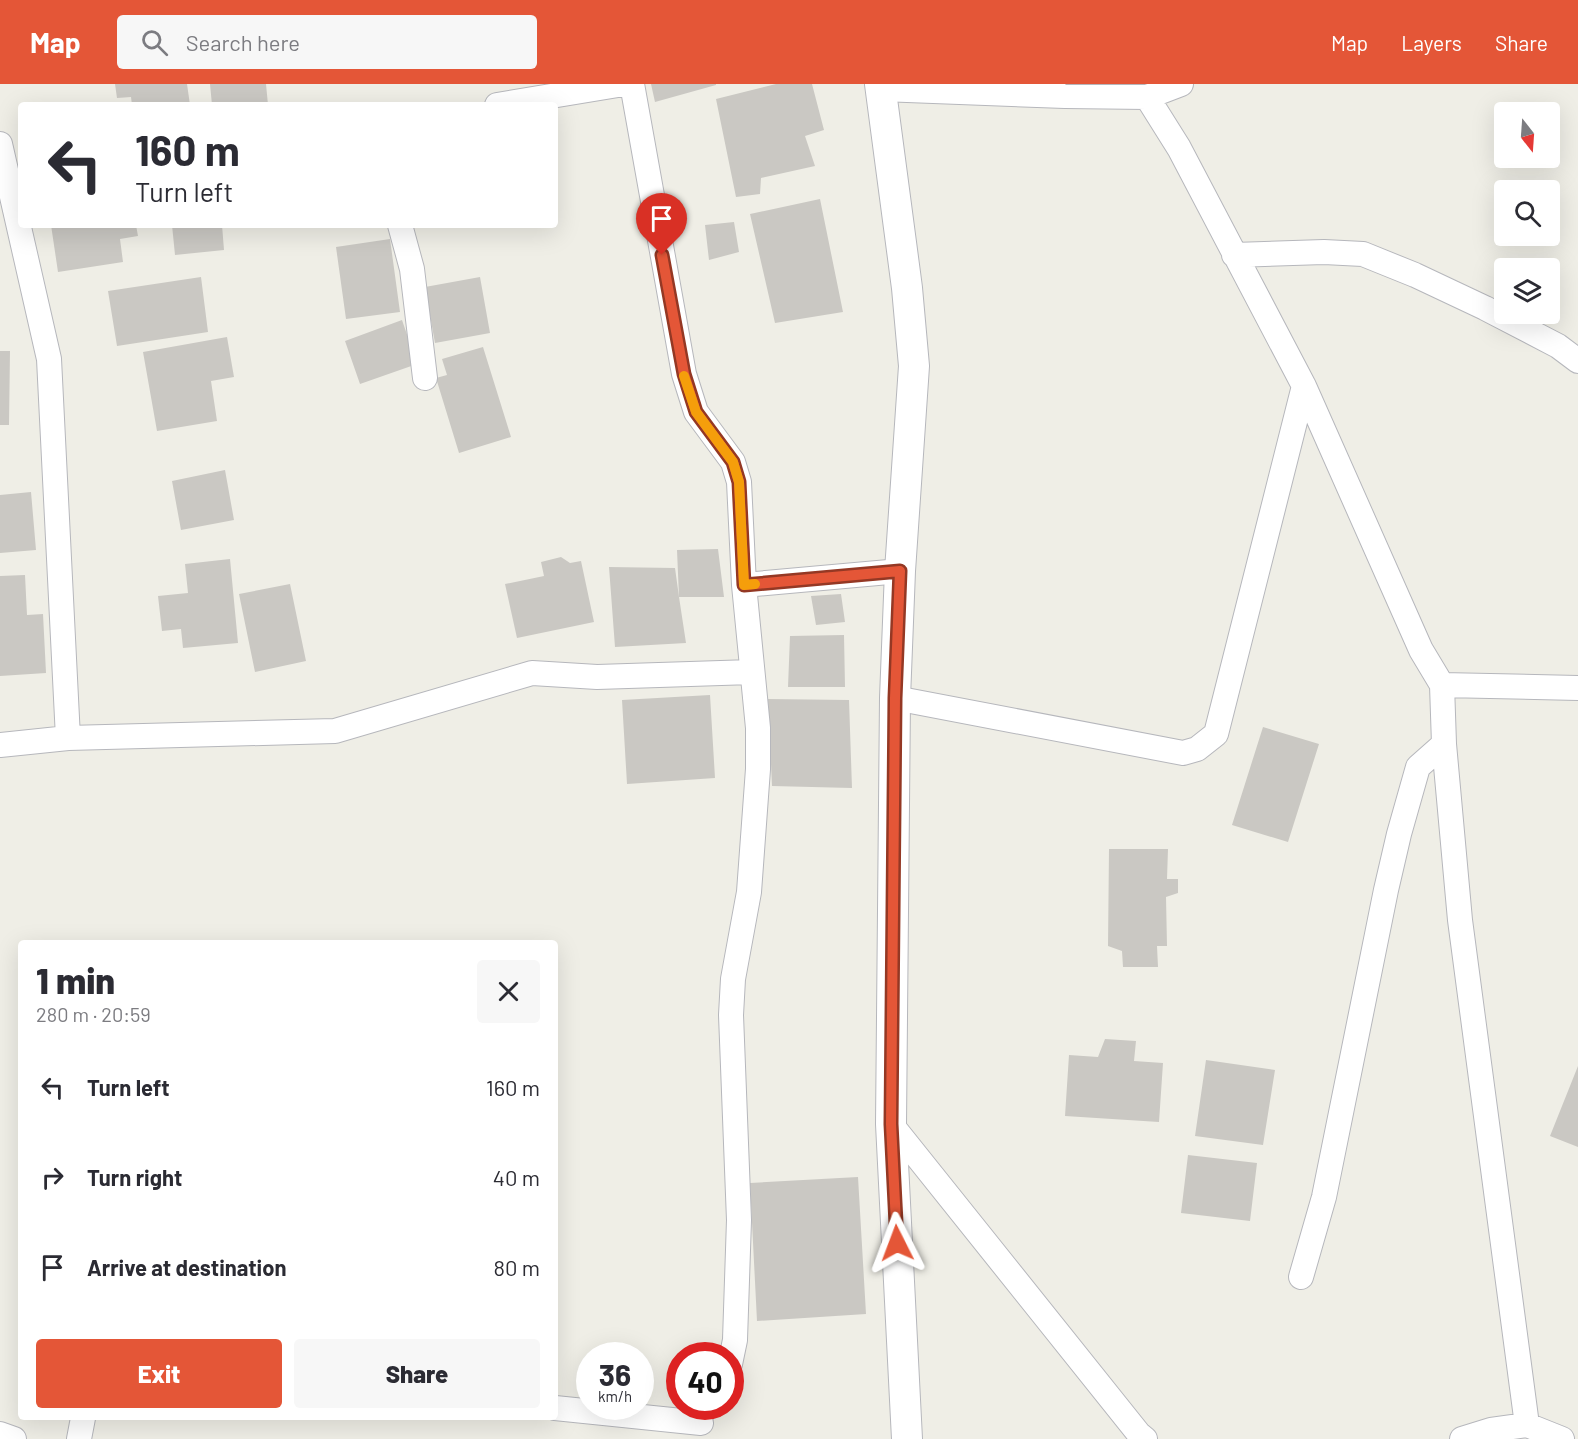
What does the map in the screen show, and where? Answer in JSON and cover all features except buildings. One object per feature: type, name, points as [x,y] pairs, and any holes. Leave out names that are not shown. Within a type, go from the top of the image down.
[{"type":"street","points":[[515,102],[624,84]]},
{"type":"street","points":[[632,84],[684,374],[696,412],[733,462],[739,482],[744,585],[758,728],[758,769],[749,892],[733,979],[731,1015],[739,1220],[735,1342]]},
{"type":"street","points":[[907,1439],[891,1124],[895,698],[900,571],[914,366],[907,288],[880,86],[1065,96],[1147,97],[1180,84]]},
{"type":"street","points":[[1147,97],[1179,148],[1304,386],[1421,650],[1442,685],[1444,744],[1460,920],[1527,1425]]},
{"type":"street","points":[[0,144],[18,223]]},
{"type":"street","points":[[19,228],[49,359],[68,738]]},
{"type":"street","points":[[401,228],[412,270],[425,378]]},
{"type":"street","points":[[1234,255],[1324,252],[1363,254],[1415,275],[1485,308],[1558,346],[1578,361]]},
{"type":"street","points":[[895,698],[1183,753],[1197,749],[1216,734],[1304,386]]},
{"type":"street","points":[[744,585],[900,571]]},
{"type":"street","points":[[0,745],[68,738],[335,731],[532,673],[597,676],[753,672]]},
{"type":"street","points":[[1442,685],[1578,688]]},
{"type":"street","points":[[1301,1277],[1324,1197],[1399,834],[1418,767],[1444,744]]},
{"type":"street","points":[[891,1124],[1145,1439]]},
{"type":"street","points":[[558,1408],[702,1423]]},
{"type":"street","points":[[79,1439],[83,1420]]},
{"type":"street","points":[[1461,1439],[1491,1430],[1527,1425],[1562,1439]]},
{"type":"street","points":[[0,1434],[14,1439]]},
{"type":"slow traffic","points":[[684,376],[696,412],[733,462],[739,482],[744,585],[755,584]]},
{"type":"route","points":[[662,255],[684,374],[696,412],[733,462],[739,482],[744,585],[900,571],[895,698],[891,1124],[897,1243]]}]
